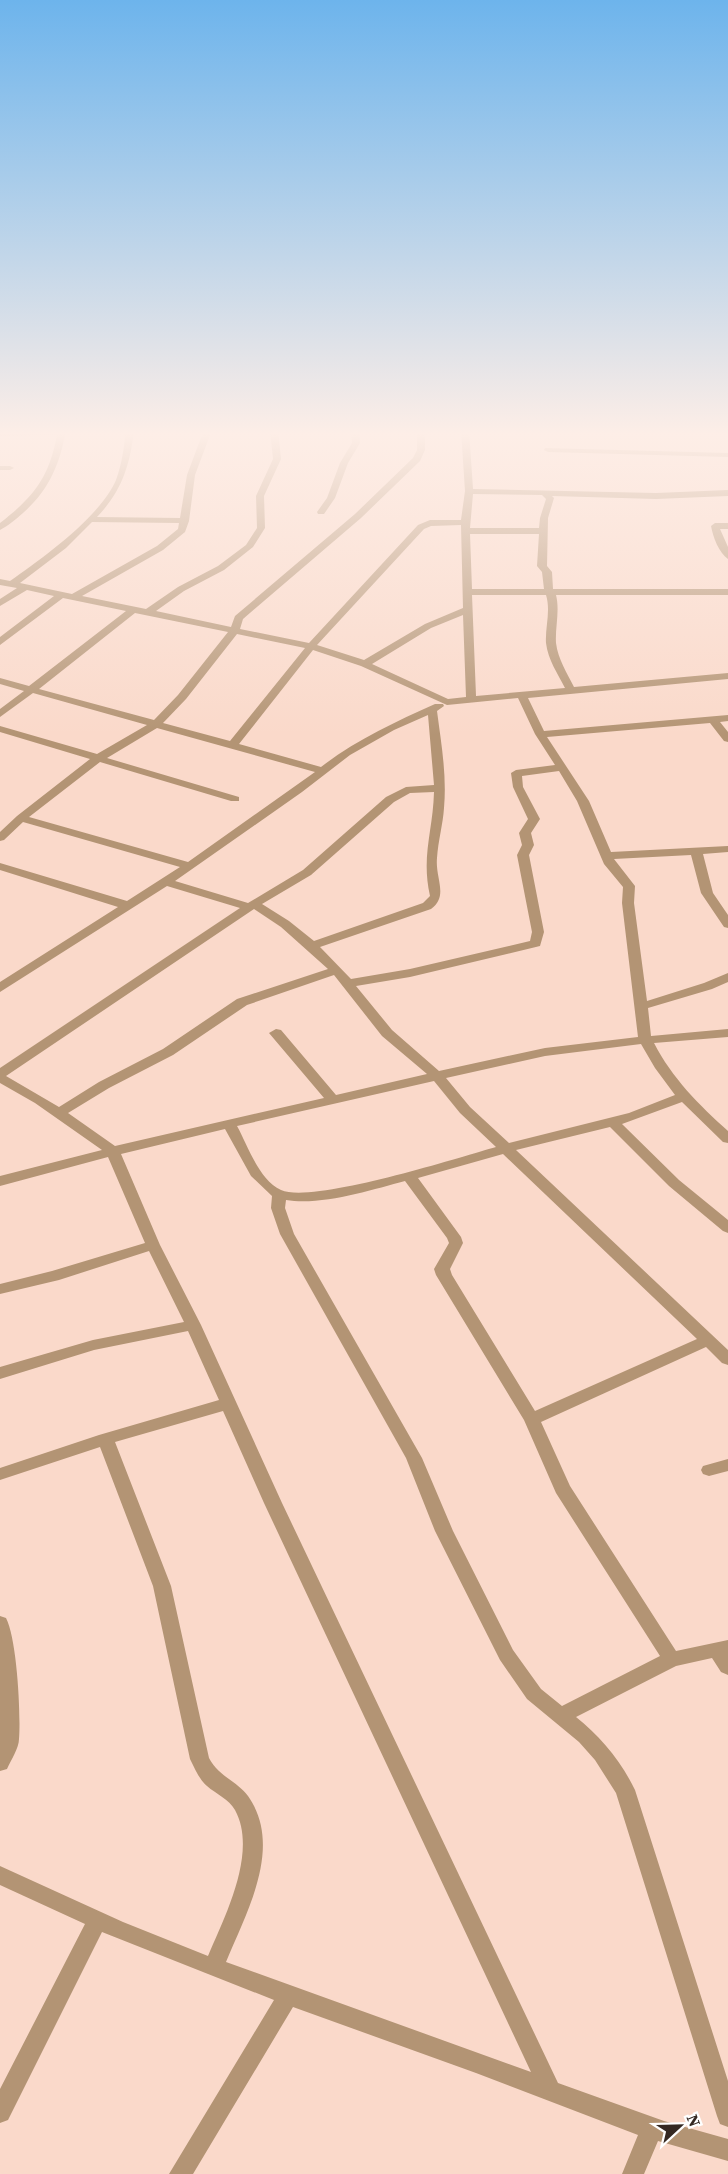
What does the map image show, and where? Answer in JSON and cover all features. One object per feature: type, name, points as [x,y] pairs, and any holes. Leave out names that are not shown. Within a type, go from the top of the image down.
[{"type":"street","points":[[11,585],[54,554],[77,531]]},
{"type":"street","points":[[72,598],[176,537],[181,531]]},
{"type":"street","points":[[147,613],[181,589],[221,568],[249,547],[259,531]]},
{"type":"street","points":[[0,838],[21,818],[98,758],[156,724],[182,697],[235,630],[238,618],[340,531]]},
{"type":"street","points":[[232,746],[311,646],[417,531]]},
{"type":"street","points":[[466,531],[471,700]]},
{"type":"street","points":[[544,531],[542,566],[547,572],[547,587],[552,592],[552,649],[571,691]]},
{"type":"street","points":[[716,531],[728,556]]},
{"type":"street","points":[[0,582],[311,646],[365,664],[447,702]]},
{"type":"street","points":[[0,603],[24,588]]},
{"type":"street","points":[[466,592],[728,592]]},
{"type":"street","points":[[0,642],[60,596]]},
{"type":"street","points":[[0,714],[30,688],[133,610]]},
{"type":"street","points":[[365,664],[428,626],[467,610]]},
{"type":"street","points":[[0,987],[188,866],[298,790],[346,753],[390,728],[447,702],[728,676]]},
{"type":"street","points":[[0,681],[321,771]]},
{"type":"street","points":[[522,694],[540,734],[579,795],[610,864],[629,886],[628,903],[645,1039],[653,1058],[682,1097],[728,1140]]},
{"type":"street","points":[[312,946],[426,906],[434,901],[436,896],[431,875],[431,859],[439,807],[439,788],[432,709]]},
{"type":"street","points":[[540,734],[728,718]]},
{"type":"street","points":[[713,719],[728,739]]},
{"type":"street","points":[[0,729],[235,799]]},
{"type":"street","points":[[348,983],[376,980],[536,943],[538,932],[523,855],[528,845],[525,833],[534,819],[518,787],[516,773],[561,768]]},
{"type":"street","points":[[439,788],[410,789],[401,793],[367,818],[340,847],[311,870],[252,905],[0,1076],[59,1113],[112,1151],[227,1404],[550,2089]]},
{"type":"street","points":[[21,818],[188,866]]},
{"type":"street","points":[[608,856],[728,849]]},
{"type":"street","points":[[696,850],[707,893],[728,924]]},
{"type":"street","points":[[0,877],[5,867],[126,905]]},
{"type":"street","points":[[164,881],[252,905],[285,924],[312,946],[337,970],[387,1034],[437,1076],[465,1110],[728,1359]]},
{"type":"street","points":[[59,1113],[104,1085],[168,1052],[242,1002],[337,970]]},
{"type":"street","points":[[642,1006],[708,986],[728,977]]},
{"type":"street","points":[[276,1033],[333,1100]]},
{"type":"street","points":[[0,1181],[112,1151],[437,1076],[483,1062],[539,1051],[645,1039],[728,1033]]},
{"type":"street","points":[[229,1124],[248,1159],[270,1188],[279,1195],[298,1197],[323,1195],[409,1176],[506,1148],[613,1122],[682,1097]]},
{"type":"street","points":[[613,1122],[674,1182],[728,1228]]},
{"type":"street","points":[[409,1176],[454,1237],[454,1248],[442,1269],[444,1275],[532,1419],[562,1488],[672,1659]]},
{"type":"street","points":[[279,1195],[278,1208],[287,1234],[414,1458],[444,1531],[506,1655],[534,1694],[592,1742],[616,1773],[625,1790],[728,2116]]},
{"type":"street","points":[[0,1289],[54,1276],[153,1245]]},
{"type":"street","points":[[0,1373],[93,1345],[193,1325]]},
{"type":"street","points":[[532,1419],[708,1340]]},
{"type":"street","points":[[0,1474],[105,1439],[227,1404]]},
{"type":"street","points":[[105,1439],[162,1586],[200,1759],[209,1776],[237,1795],[245,1807],[252,1829],[254,1850],[250,1873],[214,1967]]},
{"type":"street","points":[[709,1470],[728,1465]]},
{"type":"street","points":[[0,1623],[6,1651],[10,1742],[0,1762]]},
{"type":"street","points":[[559,1716],[672,1659],[722,1648],[728,1667]]},
{"type":"street","points":[[0,1875],[47,1898],[214,1967],[550,2089],[651,2130],[728,2150]]},
{"type":"street","points":[[0,2112],[5,2085],[98,1919]]},
{"type":"street","points":[[180,2174],[289,1995]]},
{"type":"street","points":[[633,2174],[651,2130]]}]
